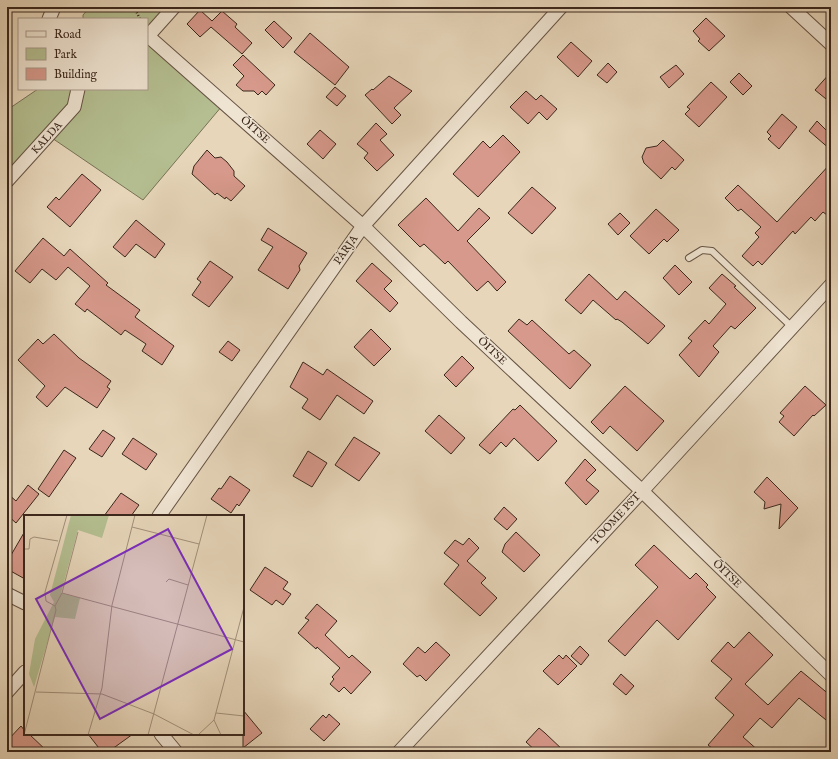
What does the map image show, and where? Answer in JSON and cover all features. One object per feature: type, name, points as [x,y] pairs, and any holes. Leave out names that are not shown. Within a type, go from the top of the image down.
[{"type":"street","points":[[49,18],[54,7]]},
{"type":"street","points":[[148,36],[174,7]]},
{"type":"street","name":"PÄRJA","points":[[160,515],[362,226],[561,7]]},
{"type":"street","points":[[791,7],[831,44]]},
{"type":"street","name":"ÕITSE","points":[[148,36],[362,226],[461,322],[642,491],[831,675]]},
{"type":"street","name":"KALDA","points":[[7,182],[74,107],[78,90]]},
{"type":"street","name":"TOOME PST","points":[[399,752],[642,491],[831,284]]},
{"type":"street","points":[[7,594],[24,602]]},
{"type":"street","points":[[7,692],[24,673]]},
{"type":"street","points":[[162,735],[176,752]]},
{"type":"lane","points":[[689,258],[702,250],[712,251],[792,327]]},
{"type":"path","points":[[134,7],[140,18]]},
{"type":"green space","points":[[90,7],[168,7],[148,28],[148,18],[83,18],[83,15]]},
{"type":"green space","points":[[148,44],[222,106],[143,200],[49,136],[7,178],[7,110],[37,90],[148,90]]},
{"type":"building","points":[[200,10],[212,21],[222,11],[237,24],[235,27],[252,43],[242,54],[211,27],[200,37],[187,24]]},
{"type":"building","points":[[706,18],[725,36],[709,51],[698,41],[700,39],[693,31]]},
{"type":"building","points":[[274,21],[292,38],[283,48],[265,30]]},
{"type":"building","points":[[310,33],[349,67],[335,85],[294,52]]},
{"type":"building","points":[[571,42],[592,61],[578,77],[557,57]]},
{"type":"building","points":[[243,55],[275,85],[266,95],[262,91],[258,95],[254,91],[243,91],[236,85],[244,76],[233,65]]},
{"type":"building","points":[[608,63],[617,72],[607,83],[597,75]]},
{"type":"building","points":[[676,65],[684,74],[669,88],[660,77]]},
{"type":"building","points":[[831,72],[831,103],[815,90]]},
{"type":"building","points":[[739,73],[752,86],[743,95],[730,82]]},
{"type":"building","points":[[389,76],[412,91],[394,108],[401,115],[392,124],[365,95]]},
{"type":"building","points":[[711,82],[727,97],[699,127],[685,114],[690,109],[687,107]]},
{"type":"building","points":[[335,87],[346,96],[337,106],[326,97]]},
{"type":"building","points":[[526,91],[536,100],[541,95],[557,109],[547,120],[539,112],[528,124],[510,107]]},
{"type":"building","points":[[782,114],[797,127],[779,149],[768,139],[771,136],[767,132]]},
{"type":"building","points":[[817,121],[831,135],[831,150],[809,131]]},
{"type":"building","points":[[376,123],[387,134],[380,140],[394,155],[377,171],[364,158],[368,153],[357,144]]},
{"type":"building","points":[[320,130],[336,144],[323,159],[307,144]]},
{"type":"building","points":[[503,135],[520,152],[478,197],[453,174],[483,141],[490,148]]},
{"type":"building","points":[[663,140],[684,160],[675,170],[672,167],[661,179],[644,163],[642,157],[646,148],[657,146]]},
{"type":"building","points":[[207,150],[215,158],[221,157],[227,162],[234,171],[234,176],[245,186],[231,201],[226,197],[225,199],[217,193],[215,195],[192,174],[194,166]]},
{"type":"building","points":[[831,163],[831,218],[823,212],[815,221],[811,217],[795,234],[793,231],[762,265],[758,261],[753,266],[742,256],[759,237],[755,233],[761,227],[741,209],[738,211],[725,198],[738,185],[777,222]]},
{"type":"building","points":[[82,174],[101,190],[70,227],[47,207],[56,197],[59,200]]},
{"type":"building","points":[[532,187],[556,208],[532,234],[508,213]]},
{"type":"building","points":[[426,198],[458,231],[479,208],[490,218],[467,241],[506,282],[497,291],[488,281],[477,291],[448,261],[445,264],[424,244],[420,247],[398,225]]},
{"type":"building","points":[[656,209],[679,230],[667,242],[664,239],[649,254],[630,236]]},
{"type":"building","points":[[620,213],[630,223],[618,235],[608,224]]},
{"type":"building","points":[[136,220],[165,244],[155,258],[136,244],[125,257],[113,247]]},
{"type":"building","points":[[268,228],[307,253],[299,266],[300,270],[288,289],[258,270],[273,247],[261,240]]},
{"type":"building","points":[[43,238],[64,256],[70,249],[108,283],[106,285],[140,310],[135,317],[174,346],[162,365],[142,351],[146,344],[125,330],[121,335],[87,309],[85,312],[75,304],[90,286],[68,267],[56,280],[42,269],[30,283],[15,271]]},
{"type":"building","points":[[210,261],[233,277],[209,307],[192,295],[201,282],[197,279]]},
{"type":"building","points":[[372,263],[392,281],[384,289],[398,303],[390,312],[356,281]]},
{"type":"building","points":[[675,265],[692,282],[679,295],[663,278]]},
{"type":"building","points":[[589,274],[617,300],[625,291],[665,326],[648,344],[622,322],[617,319],[616,320],[593,300],[581,314],[565,300]]},
{"type":"building","points":[[722,274],[736,286],[734,287],[756,308],[735,329],[731,326],[713,346],[719,352],[699,377],[679,355],[692,341],[688,338],[705,320],[709,324],[726,304],[709,288]]},
{"type":"building","points":[[519,319],[527,325],[532,320],[569,354],[574,350],[591,365],[570,389],[508,331]]},
{"type":"building","points":[[371,329],[391,349],[374,366],[354,347]]},
{"type":"building","points":[[54,334],[79,358],[111,381],[107,387],[110,389],[97,408],[65,387],[47,407],[36,397],[45,386],[18,360],[38,339],[43,344]]},
{"type":"building","points":[[228,341],[240,350],[232,361],[219,352]]},
{"type":"building","points":[[462,356],[474,368],[456,387],[444,375]]},
{"type":"building","points":[[303,362],[323,375],[327,369],[373,401],[364,414],[337,395],[320,420],[302,408],[308,399],[290,387]]},
{"type":"building","points":[[625,386],[664,421],[637,451],[610,426],[603,434],[591,422]]},
{"type":"building","points":[[805,386],[826,405],[814,416],[813,415],[794,436],[779,422],[784,416],[780,413]]},
{"type":"building","points":[[520,405],[557,441],[538,461],[514,438],[506,447],[501,442],[490,454],[479,445],[513,409],[515,410]]},
{"type":"building","points":[[439,415],[465,438],[451,454],[425,431]]},
{"type":"building","points":[[103,430],[115,438],[102,457],[89,449]]},
{"type":"building","points":[[354,437],[380,453],[359,481],[335,465]]},
{"type":"building","points":[[133,438],[157,454],[146,470],[122,454]]},
{"type":"building","points":[[64,450],[76,458],[49,497],[38,489]]},
{"type":"building","points":[[308,451],[327,463],[312,487],[293,476]]},
{"type":"building","points":[[585,459],[596,470],[586,480],[599,491],[586,505],[565,483]]},
{"type":"building","points":[[230,476],[250,490],[239,506],[237,504],[231,513],[211,499],[219,488],[221,489]]},
{"type":"building","points":[[767,477],[798,508],[779,529],[781,504],[764,509],[765,502],[754,492]]},
{"type":"building","points":[[28,485],[39,494],[16,523],[7,515],[7,493],[16,501]]},
{"type":"building","points":[[121,493],[139,505],[132,515],[105,515]]},
{"type":"building","points":[[504,507],[517,519],[507,530],[494,519]]},
{"type":"building","points":[[516,532],[540,555],[524,572],[502,552],[505,544]]},
{"type":"building","points":[[24,533],[24,578],[7,569],[7,562]]},
{"type":"building","points":[[469,538],[479,548],[467,561],[486,578],[481,583],[497,598],[480,616],[444,584],[459,565],[444,553],[455,540],[463,545]]},
{"type":"building","points":[[654,545],[690,579],[696,573],[708,585],[706,587],[716,597],[678,640],[657,620],[625,656],[608,641],[658,587],[635,565]]},
{"type":"building","points":[[265,567],[288,582],[283,589],[291,594],[283,605],[276,600],[272,605],[250,590]]},
{"type":"building","points":[[317,604],[337,621],[325,635],[349,658],[352,655],[371,672],[351,694],[344,687],[339,692],[330,684],[334,679],[332,677],[340,668],[317,647],[316,649],[298,633],[309,620],[305,618]]},
{"type":"building","points":[[749,632],[773,655],[745,684],[768,705],[801,671],[831,696],[831,724],[799,698],[772,728],[760,718],[743,737],[760,752],[717,752],[708,745],[734,715],[715,698],[732,679],[711,661],[728,642],[734,648]]},
{"type":"building","points":[[436,642],[450,655],[426,681],[420,675],[417,677],[403,664],[418,647],[425,653]]},
{"type":"building","points":[[580,646],[589,655],[581,665],[571,656]]},
{"type":"building","points":[[559,655],[563,659],[566,655],[577,666],[558,685],[543,671]]},
{"type":"building","points":[[621,674],[634,686],[626,695],[613,684]]},
{"type":"building","points":[[244,711],[262,733],[243,748],[244,735]]},
{"type":"building","points":[[329,714],[340,724],[324,741],[310,729],[323,715],[326,718]]},
{"type":"building","points":[[21,726],[24,730],[24,735],[30,735],[48,752],[7,752],[7,741]]},
{"type":"building","points":[[539,728],[565,752],[537,752],[526,742]]},
{"type":"building","points":[[89,735],[132,735],[108,752],[102,752]]}]
